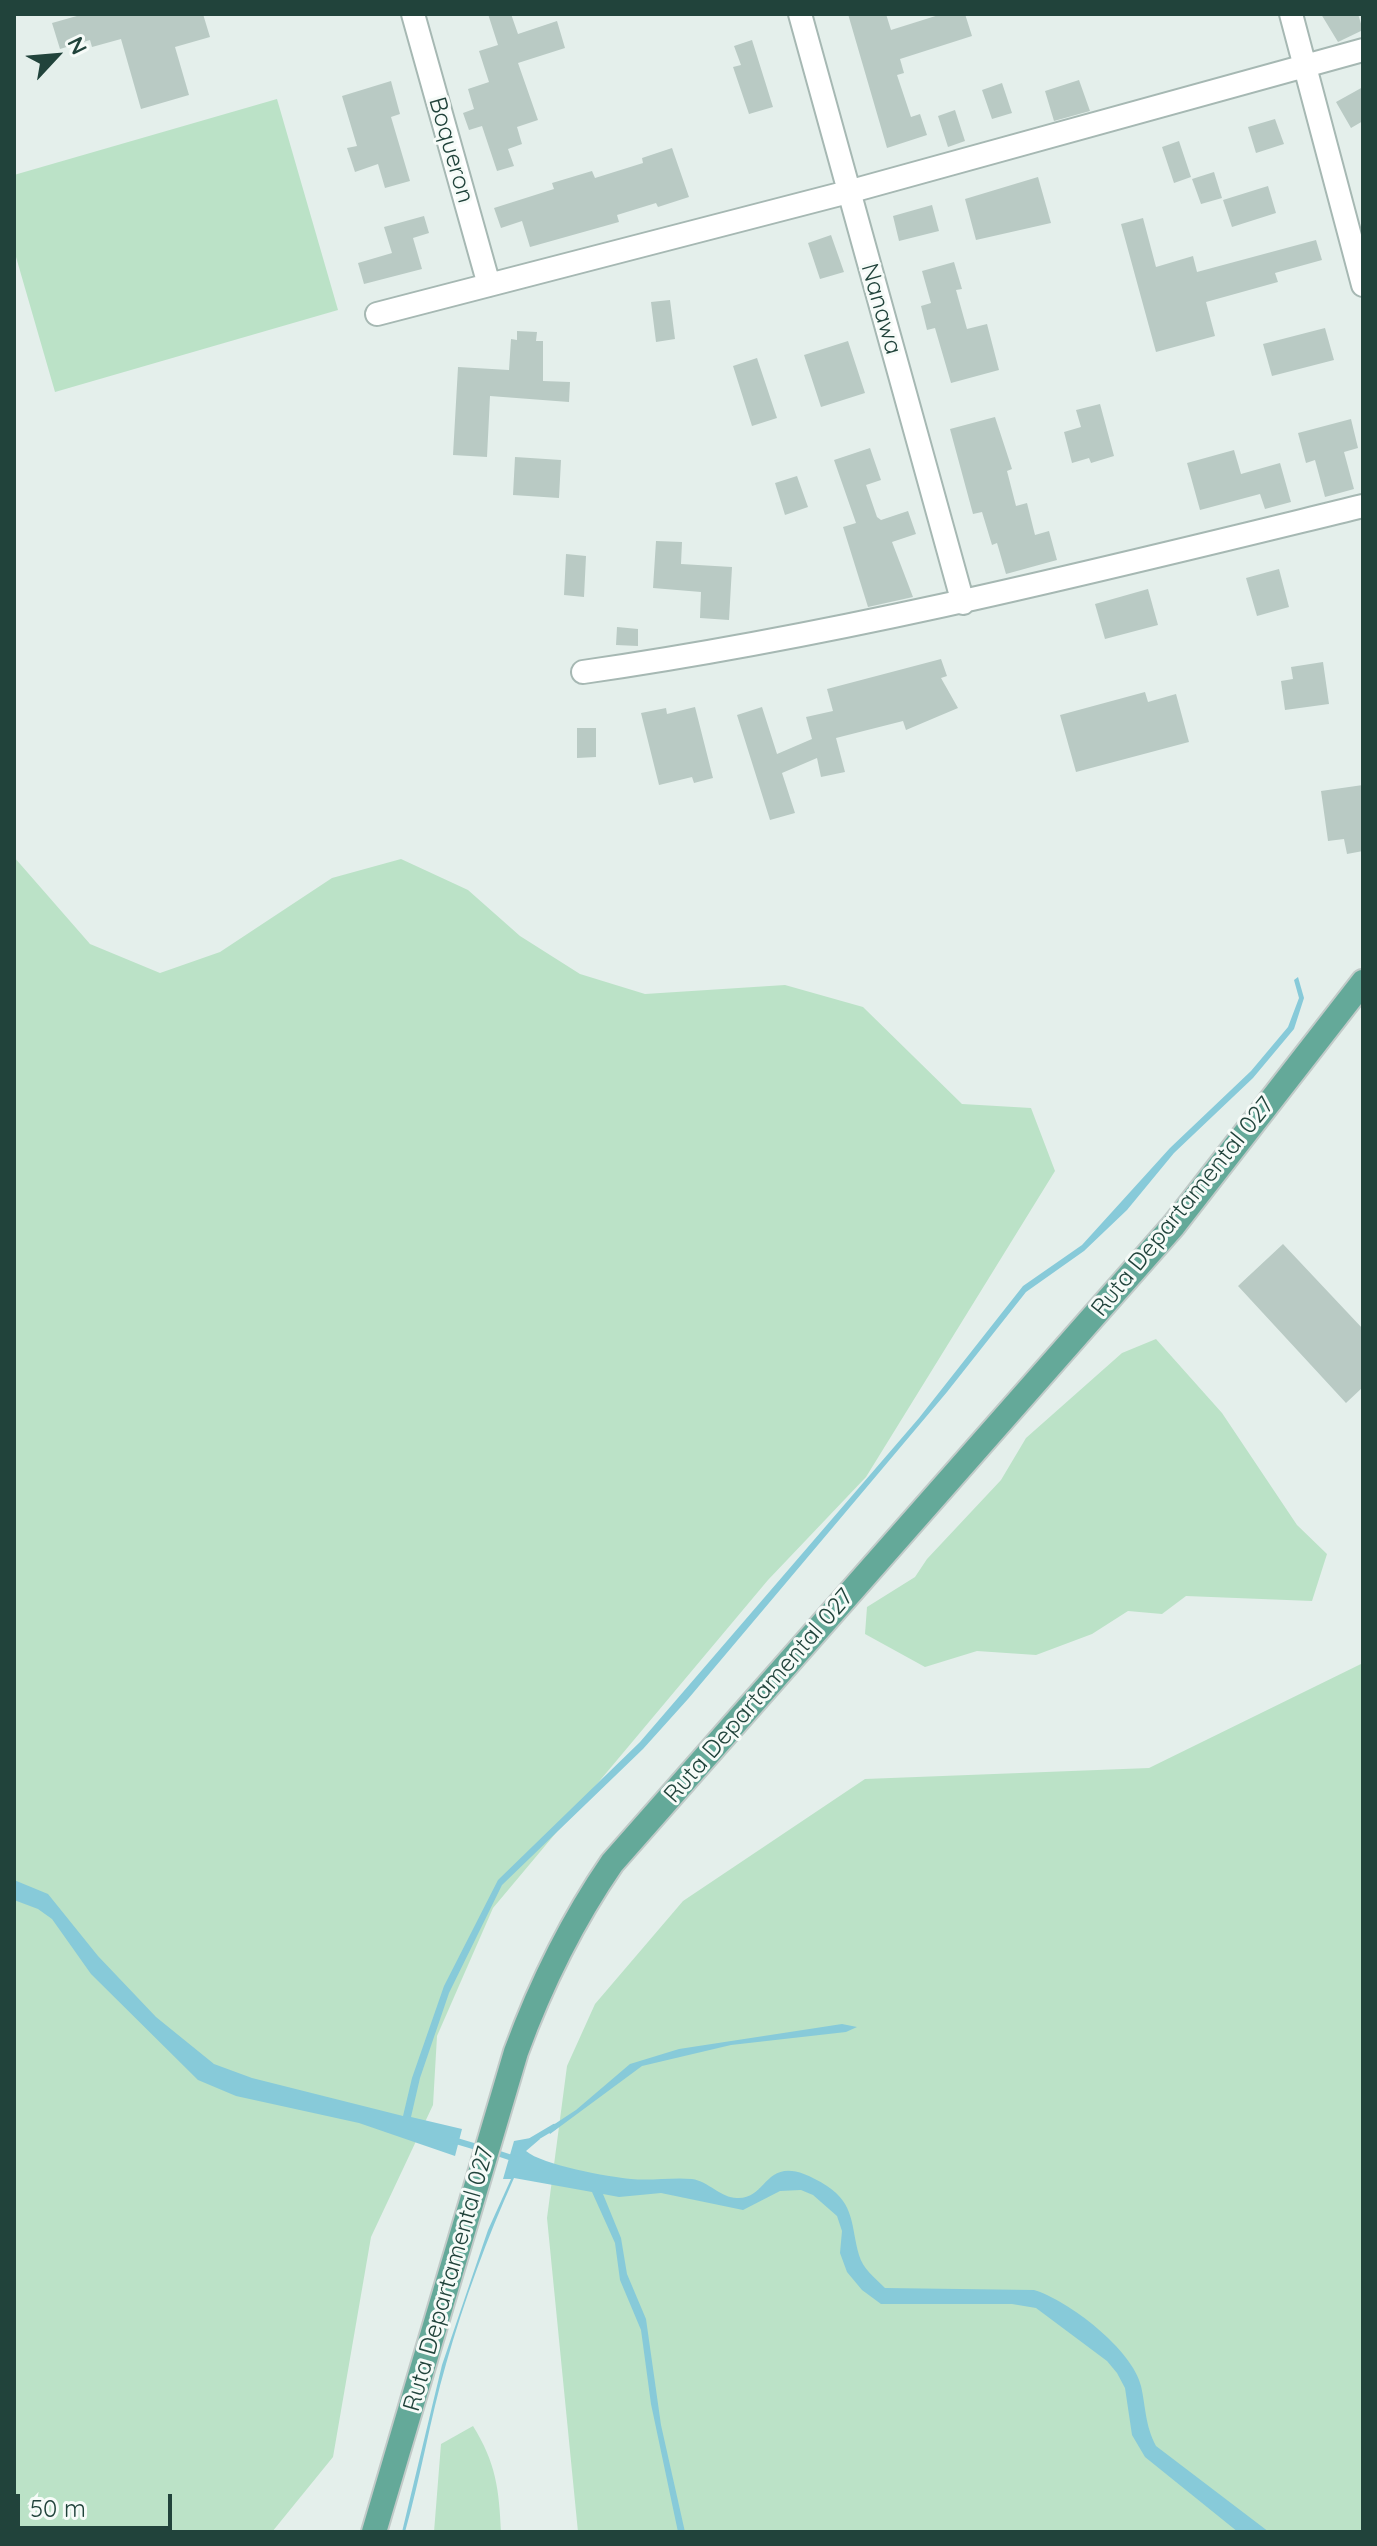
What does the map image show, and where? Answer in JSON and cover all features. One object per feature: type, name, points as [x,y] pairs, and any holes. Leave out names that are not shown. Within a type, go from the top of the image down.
[{"type":"main road","name":"Ruta Departamental 027","points":[[374,2532],[497,2114],[543,1979],[581,1909],[612,1863],[1174,1225],[1363,982]]},
{"type":"street","name":"Boqueron","points":[[413,14],[489,285]]},
{"type":"street","name":"Nanawa","points":[[800,14],[963,603]]},
{"type":"street","points":[[1291,14],[1363,285]]},
{"type":"street","points":[[377,314],[848,192],[1363,50]]},
{"type":"street","points":[[583,672],[757,645],[963,603],[1363,506]]},
{"type":"green space","points":[[277,99],[338,310],[55,392],[14,250],[14,175]]},
{"type":"green space","points":[[14,857],[90,944],[160,973],[220,952],[332,878],[401,859],[468,890],[520,936],[580,974],[645,994],[785,985],[863,1007],[962,1104],[1031,1108],[1055,1171],[866,1477],[768,1580],[493,1908],[437,2036],[433,2105],[371,2237],[333,2457],[272,2532],[14,2532]]},
{"type":"green space","points":[[1156,1339],[1222,1413],[1297,1525],[1327,1554],[1312,1601],[1186,1596],[1162,1614],[1128,1611],[1092,1634],[1036,1655],[977,1651],[925,1667],[865,1634],[867,1607],[915,1577],[927,1559],[1001,1480],[1026,1438],[1122,1353]]},
{"type":"green space","points":[[1363,1663],[1363,2532],[578,2532],[547,2218],[567,2066],[595,2004],[683,1901],[865,1779],[1149,1768]]},
{"type":"green space","points":[[473,2426],[487,2452],[495,2477],[501,2532],[434,2532],[441,2444]]},
{"type":"water","points":[[1298,977],[1304,998],[1294,1029],[1253,1078],[1174,1153],[1127,1210],[1084,1251],[1026,1292],[947,1392],[688,1699],[643,1749],[502,1885],[449,1993],[420,2078],[411,2117],[462,2129],[455,2156],[359,2123],[236,2096],[198,2080],[91,1974],[52,1919],[38,1909],[14,1900],[14,1880],[48,1894],[98,1956],[156,2017],[214,2064],[252,2078],[403,2116],[412,2078],[444,1986],[498,1880],[640,1742],[919,1418],[1023,1286],[1082,1245],[1170,1148],[1251,1071],[1288,1027],[1299,998],[1294,980]]},
{"type":"water","points":[[842,2024],[857,2027],[846,2032],[731,2045],[642,2066],[550,2134],[547,2129],[576,2110],[630,2064],[679,2049]]},
{"type":"water","points":[[540,2139],[526,2151],[546,2161],[631,2179],[692,2179],[737,2198],[748,2196],[779,2172],[806,2175],[827,2186],[843,2200],[861,2260],[885,2288],[1034,2290],[1064,2304],[1113,2342],[1136,2372],[1156,2446],[1269,2532],[1238,2532],[1145,2457],[1132,2435],[1125,2388],[1117,2373],[1107,2361],[1036,2308],[1012,2304],[881,2304],[862,2290],[847,2272],[840,2253],[842,2231],[837,2216],[813,2195],[801,2190],[780,2191],[743,2210],[661,2193],[619,2197],[603,2194],[621,2238],[627,2274],[646,2319],[661,2425],[685,2532],[678,2532],[651,2404],[641,2330],[620,2280],[615,2243],[592,2192],[514,2178],[460,2317],[440,2385],[405,2532],[402,2532],[442,2365],[488,2230],[511,2179],[503,2179],[514,2141]]},
{"type":"building","points":[[84,14],[203,14],[210,37],[175,47],[189,95],[141,109],[121,39],[92,47],[90,40],[60,49],[52,23]]},
{"type":"building","points":[[488,14],[511,14],[518,34],[557,21],[565,48],[518,63],[538,120],[517,127],[522,144],[508,149],[514,166],[497,171],[482,126],[469,130],[463,113],[474,109],[468,89],[489,82],[479,51],[498,45]]},
{"type":"building","points":[[848,14],[886,14],[891,30],[942,14],[965,14],[972,36],[900,59],[904,73],[897,75],[911,117],[920,114],[927,135],[887,148]]},
{"type":"building","points":[[1321,14],[1358,14],[1363,30],[1338,42]]},
{"type":"building","points":[[752,40],[773,107],[749,114],[733,67],[741,65],[734,46]]},
{"type":"building","points":[[1079,80],[1090,111],[1054,121],[1045,91]]},
{"type":"building","points":[[391,81],[400,114],[391,117],[410,181],[385,188],[378,164],[355,172],[347,148],[357,146],[342,96]]},
{"type":"building","points":[[1002,83],[1012,113],[992,119],[982,90]]},
{"type":"building","points":[[1363,87],[1363,121],[1351,128],[1336,102]]},
{"type":"building","points":[[955,110],[965,141],[948,147],[938,116]]},
{"type":"building","points":[[1275,119],[1284,144],[1256,153],[1248,127]]},
{"type":"building","points":[[1179,141],[1191,177],[1174,183],[1162,147]]},
{"type":"building","points":[[672,148],[689,197],[617,215],[619,222],[530,247],[522,221],[501,228],[494,208],[554,189],[552,183],[592,171],[595,178],[643,163],[642,158]]},
{"type":"building","points":[[1214,172],[1222,198],[1201,204],[1192,179]]},
{"type":"building","points":[[1038,177],[1051,223],[976,240],[965,199]]},
{"type":"building","points":[[1268,186],[1276,213],[1232,227],[1223,200]]},
{"type":"building","points":[[932,205],[939,231],[899,241],[893,216]]},
{"type":"building","points":[[424,216],[429,233],[413,238],[422,269],[364,284],[358,263],[392,253],[384,227]]},
{"type":"building","points":[[1143,218],[1156,267],[1193,256],[1197,272],[1316,240],[1322,260],[1275,273],[1278,282],[1206,302],[1215,336],[1156,352],[1121,224]]},
{"type":"building","points":[[831,235],[844,272],[820,279],[808,243]]},
{"type":"building","points":[[954,262],[962,289],[956,290],[967,329],[987,324],[999,370],[951,383],[935,328],[927,330],[921,306],[931,303],[922,271]]},
{"type":"building","points":[[670,300],[675,339],[656,342],[651,302]]},
{"type":"building","points":[[1325,328],[1334,360],[1272,376],[1263,344]]},
{"type":"building","points":[[517,331],[537,332],[536,341],[543,341],[543,381],[570,382],[569,402],[490,396],[487,457],[453,455],[458,367],[509,370],[511,339],[517,340]]},
{"type":"building","points":[[848,341],[865,393],[821,407],[804,355]]},
{"type":"building","points":[[757,358],[777,418],[752,426],[733,366]]},
{"type":"building","points":[[1100,404],[1114,456],[1091,463],[1089,458],[1072,463],[1064,432],[1081,427],[1076,410]]},
{"type":"building","points":[[995,417],[1012,469],[1007,471],[1016,506],[1027,503],[1035,535],[1049,531],[1057,560],[1006,574],[997,543],[992,545],[982,512],[973,514],[950,429]]},
{"type":"building","points":[[1351,419],[1358,448],[1344,452],[1354,489],[1325,497],[1315,460],[1306,463],[1298,433]]},
{"type":"building","points":[[870,448],[881,480],[866,485],[877,517],[881,520],[908,511],[916,534],[892,542],[913,597],[868,607],[843,527],[856,523],[834,460]]},
{"type":"building","points":[[1234,450],[1241,474],[1280,463],[1291,502],[1265,509],[1260,494],[1200,510],[1187,463]]},
{"type":"building","points":[[515,457],[561,460],[559,498],[513,495]]},
{"type":"building","points":[[797,476],[808,507],[785,515],[775,483]]},
{"type":"building","points":[[656,541],[682,542],[681,564],[732,567],[729,620],[700,618],[701,592],[653,588]]},
{"type":"building","points":[[566,554],[586,556],[584,597],[564,595]]},
{"type":"building","points":[[1279,569],[1289,607],[1257,616],[1246,578]]},
{"type":"building","points":[[1148,589],[1158,625],[1105,639],[1095,604]]},
{"type":"building","points":[[617,627],[638,629],[638,646],[616,645]]},
{"type":"building","points":[[941,659],[947,676],[941,678],[958,708],[906,730],[903,721],[836,738],[845,772],[821,777],[817,758],[782,773],[795,813],[770,820],[737,715],[762,707],[777,754],[812,739],[806,717],[833,711],[827,689]]},
{"type":"building","points":[[1323,662],[1329,704],[1285,710],[1281,681],[1293,679],[1291,667]]},
{"type":"building","points":[[1145,692],[1148,702],[1176,694],[1189,742],[1076,772],[1060,715]]},
{"type":"building","points":[[695,707],[713,778],[694,783],[692,777],[659,785],[641,713],[666,708],[667,714]]},
{"type":"building","points":[[577,728],[596,728],[596,757],[577,758]]},
{"type":"building","points":[[1363,785],[1363,851],[1347,854],[1344,839],[1328,841],[1321,791]]},
{"type":"building","points":[[1283,1244],[1363,1329],[1363,1387],[1346,1403],[1238,1286]]},
{"type":"waterway","points":[[532,2140],[554,2127]]},
{"type":"waterway","points":[[453,2140],[480,2148]]},
{"type":"waterway","points":[[491,2151],[515,2159]]}]
